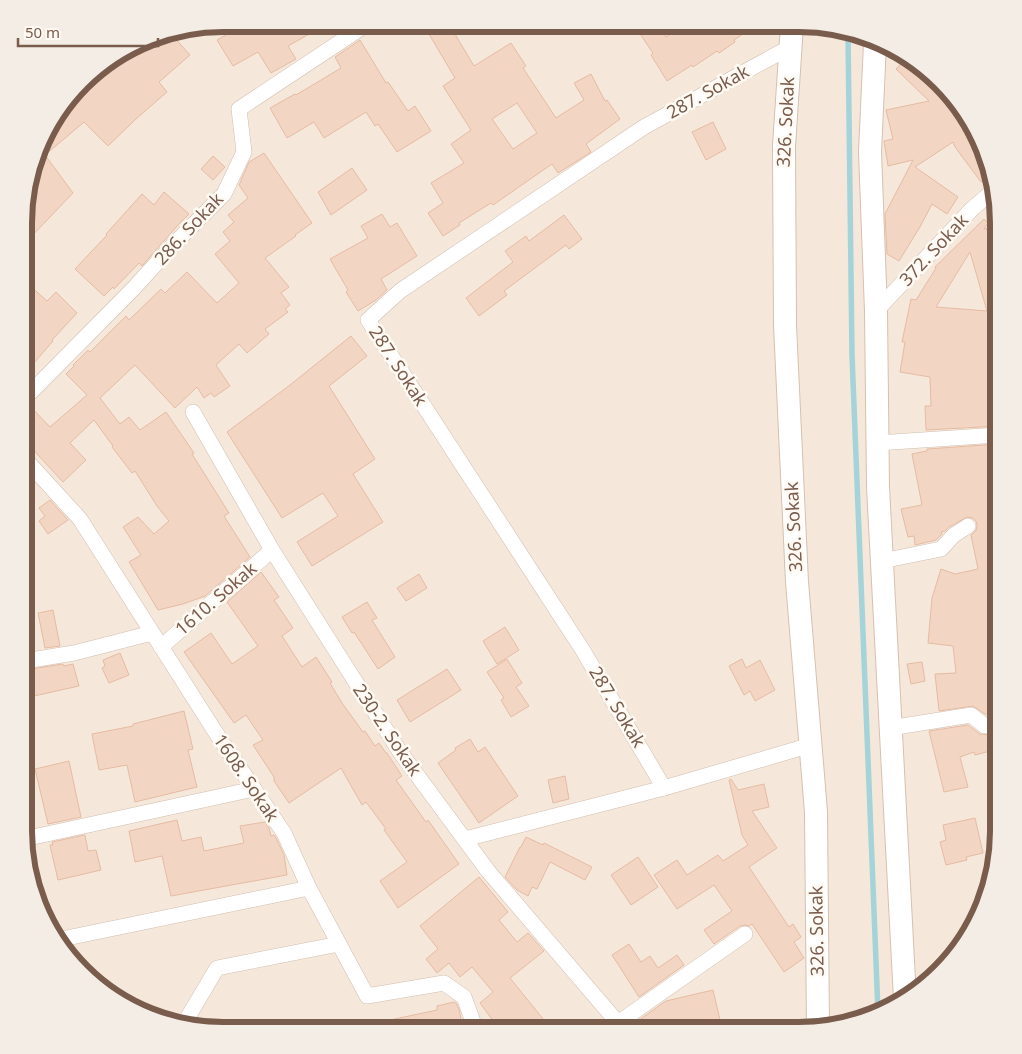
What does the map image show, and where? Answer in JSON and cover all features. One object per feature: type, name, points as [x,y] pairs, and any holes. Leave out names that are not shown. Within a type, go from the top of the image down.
[{"type":"street","name":"286. Sokak","points":[[32,391],[224,194],[244,152],[239,109],[355,32]]},
{"type":"street","name":"326. Sokak","points":[[791,32],[784,146],[785,326],[797,582],[816,812],[818,1020]]},
{"type":"street","name":"287. Sokak","points":[[664,788],[582,649],[368,320],[400,291],[644,128],[790,48]]},
{"type":"street","points":[[876,49],[870,152],[876,311],[878,488],[904,989]]},
{"type":"street","name":"372. Sokak","points":[[876,311],[987,196]]},
{"type":"street","name":"230-2. Sokak","points":[[193,412],[272,550],[400,752],[488,871],[610,1022]]},
{"type":"street","points":[[877,443],[990,436]]},
{"type":"street","name":"1608. Sokak","points":[[32,467],[80,519],[216,734],[284,833],[309,888],[367,996],[444,983],[464,997],[473,1022]]},
{"type":"street","points":[[882,561],[942,550],[954,535],[968,526]]},
{"type":"street","name":"1610. Sokak","points":[[161,647],[272,550]]},
{"type":"street","name":"1610. Sokak","points":[[32,661],[74,653],[152,633]]},
{"type":"street","points":[[890,728],[971,716],[985,726],[990,726]]},
{"type":"street","points":[[464,839],[664,788],[811,745]]},
{"type":"street","points":[[33,837],[254,789]]},
{"type":"street","points":[[66,938],[309,888]]},
{"type":"street","points":[[619,1022],[745,934]]},
{"type":"street","points":[[187,1018],[217,968],[339,944]]},
{"type":"shaded area","points":[[798,32],[823,34],[860,43],[894,58],[915,72],[950,107],[970,139],[979,162],[986,187],[990,224],[990,830],[983,880],[970,915],[950,947],[915,982],[883,1002],[860,1011],[835,1018],[798,1022],[224,1022],[174,1015],[139,1002],[107,982],[72,947],[52,915],[43,892],[36,867],[32,830],[32,224],[34,199],[39,174],[52,139],[72,107],[98,80],[128,58],[151,47],[174,39],[211,33]]},
{"type":"building","points":[[230,32],[313,32],[288,46],[296,59],[271,73],[258,52],[233,66],[217,40]]},
{"type":"building","points":[[428,32],[454,32],[474,66],[511,43],[526,66],[523,68],[556,118],[584,100],[574,83],[591,74],[605,101],[607,100],[620,119],[586,144],[591,152],[558,173],[552,164],[493,205],[491,203],[459,223],[460,225],[443,236],[428,213],[443,203],[431,183],[464,163],[451,144],[471,130],[443,86],[455,78]],"holes":[[[517,103],[537,133],[513,149],[492,119]]]},
{"type":"building","points":[[639,32],[663,32],[666,37],[674,32],[746,32],[719,53],[717,51],[667,81],[651,55],[653,53]]},
{"type":"building","points":[[175,39],[190,55],[159,82],[167,92],[108,146],[84,122],[46,154],[58,128],[72,107],[98,80],[128,58],[151,47],[156,45],[158,47],[163,43]]},
{"type":"building","points":[[360,40],[386,83],[388,82],[408,111],[415,106],[431,131],[397,152],[378,124],[375,126],[366,112],[324,138],[314,122],[287,138],[270,108],[341,68],[335,57]]},
{"type":"building","points":[[901,63],[915,72],[950,107],[970,139],[984,179],[981,182],[953,142],[915,167],[958,197],[947,214],[932,204],[899,261],[887,254],[885,214],[913,160],[888,166],[884,141],[893,139],[886,110],[929,101],[896,69]]},
{"type":"building","points":[[713,122],[726,149],[706,160],[692,132]]},
{"type":"building","points":[[264,153],[312,223],[265,258],[289,287],[281,293],[290,305],[285,309],[288,312],[265,329],[269,334],[247,353],[239,344],[216,365],[230,386],[214,397],[211,393],[204,398],[197,387],[175,408],[135,365],[100,398],[120,424],[129,417],[140,430],[166,412],[194,453],[192,454],[229,513],[224,516],[250,557],[205,596],[158,610],[129,562],[141,555],[123,527],[138,517],[154,534],[169,521],[135,471],[132,473],[94,420],[70,443],[86,460],[63,482],[32,448],[32,408],[50,427],[87,395],[66,374],[73,365],[88,350],[90,352],[126,316],[129,320],[161,289],[165,293],[187,272],[217,303],[239,283],[215,254],[230,241],[223,232],[234,222],[228,215],[248,198],[239,185],[249,162]]},
{"type":"building","points":[[45,155],[73,193],[32,236],[34,199]]},
{"type":"building","points":[[213,156],[225,167],[213,180],[201,169]]},
{"type":"building","points":[[352,168],[367,190],[331,215],[318,192]]},
{"type":"building","points":[[164,192],[189,214],[142,266],[139,263],[114,289],[113,287],[104,296],[75,269],[142,194],[154,205]]},
{"type":"building","points":[[382,214],[390,227],[397,223],[417,256],[381,279],[387,290],[376,300],[358,311],[346,292],[348,290],[330,259],[368,238],[361,226]]},
{"type":"building","points":[[564,215],[582,239],[569,249],[566,245],[504,291],[507,295],[479,316],[466,298],[513,262],[505,251],[526,236],[529,241]]},
{"type":"building","points":[[984,219],[988,223],[984,229],[986,228],[990,238],[990,426],[926,430],[925,406],[931,406],[930,377],[900,372],[905,342],[902,342],[911,299],[916,300],[936,268]],"holes":[[[970,252],[987,311],[936,307]]]},
{"type":"building","points":[[32,288],[47,301],[56,292],[77,313],[32,365]]},
{"type":"building","points":[[351,336],[367,356],[329,386],[375,459],[353,474],[383,522],[312,566],[297,542],[338,516],[323,493],[282,518],[227,432]]},
{"type":"building","points":[[990,445],[990,714],[985,714],[973,706],[939,711],[935,674],[956,673],[953,646],[928,643],[932,598],[941,569],[955,574],[978,569],[971,535],[976,531],[977,525],[973,518],[967,517],[941,532],[942,534],[936,540],[915,545],[914,536],[908,537],[901,509],[922,505],[912,454],[927,451],[927,449]]},
{"type":"building","points":[[50,500],[68,520],[48,534],[39,521],[45,516],[39,508]]},
{"type":"building","points":[[261,572],[279,597],[274,600],[293,628],[282,636],[302,667],[316,657],[332,682],[330,683],[342,703],[375,746],[379,743],[387,753],[402,776],[396,780],[426,822],[428,820],[459,864],[398,908],[380,881],[407,862],[366,802],[362,805],[341,768],[289,803],[253,745],[263,740],[246,715],[234,723],[184,652],[211,633],[232,664],[258,646],[227,602]]},
{"type":"building","points":[[419,574],[427,588],[406,601],[397,588]]},
{"type":"building","points":[[367,602],[377,618],[372,620],[395,657],[378,669],[342,617]]},
{"type":"building","points":[[53,610],[60,646],[45,648],[38,613]]},
{"type":"building","points":[[505,627],[519,650],[497,664],[483,641]]},
{"type":"building","points":[[120,653],[129,675],[109,683],[102,668],[105,666],[103,660]]},
{"type":"building","points":[[507,659],[522,683],[516,687],[529,706],[511,717],[501,700],[504,698],[487,672]]},
{"type":"building","points":[[742,659],[746,668],[760,660],[775,690],[755,701],[750,691],[744,695],[729,666]]},
{"type":"building","points":[[922,662],[925,681],[911,684],[907,664]]},
{"type":"building","points":[[73,664],[79,686],[32,696],[32,669]]},
{"type":"building","points":[[447,669],[461,690],[410,722],[397,700]]},
{"type":"building","points":[[184,711],[193,749],[188,750],[197,787],[135,802],[127,765],[99,770],[92,734],[133,726],[133,724]]},
{"type":"building","points":[[968,725],[980,734],[990,735],[990,751],[975,755],[974,752],[960,757],[968,787],[944,792],[929,731]]},
{"type":"building","points":[[470,739],[478,752],[485,747],[518,796],[479,823],[438,763],[456,750],[455,748]]},
{"type":"building","points":[[69,761],[81,817],[48,824],[35,769]]},
{"type":"building","points":[[565,776],[569,799],[553,803],[548,780]]},
{"type":"building","points":[[731,779],[738,790],[764,784],[769,807],[752,811],[777,848],[749,867],[789,927],[793,924],[801,937],[794,942],[804,958],[784,972],[752,924],[740,926],[714,944],[704,930],[732,911],[714,885],[677,909],[654,875],[677,860],[687,875],[718,855],[723,861],[748,845],[742,835],[729,780]]},
{"type":"building","points":[[975,818],[983,853],[966,857],[967,860],[946,865],[940,842],[946,840],[943,825]]},
{"type":"building","points":[[177,820],[182,841],[201,837],[204,851],[244,843],[240,826],[265,822],[271,836],[274,835],[284,855],[287,875],[171,896],[162,856],[135,862],[129,831]]},
{"type":"building","points":[[85,835],[88,851],[96,850],[101,870],[58,880],[50,845],[53,845],[52,842]]},
{"type":"building","points":[[526,837],[543,845],[544,843],[592,867],[585,880],[550,862],[537,889],[532,887],[528,896],[517,890],[505,877]]},
{"type":"building","points":[[638,857],[658,887],[631,905],[611,875]]},
{"type":"building","points":[[479,877],[508,912],[499,920],[517,942],[528,933],[544,951],[510,978],[546,1022],[494,1022],[480,1003],[493,992],[472,967],[460,977],[449,963],[437,973],[426,959],[438,949],[420,926]]},
{"type":"building","points":[[629,944],[641,962],[650,956],[658,968],[677,955],[684,965],[639,997],[612,955]]},
{"type":"building","points":[[713,990],[721,1022],[636,1022],[666,1001]]},
{"type":"building","points":[[456,1003],[461,1022],[381,1022],[437,1010],[437,1006]]},
{"type":"waterway","points":[[848,39],[852,355],[878,1004]]}]
